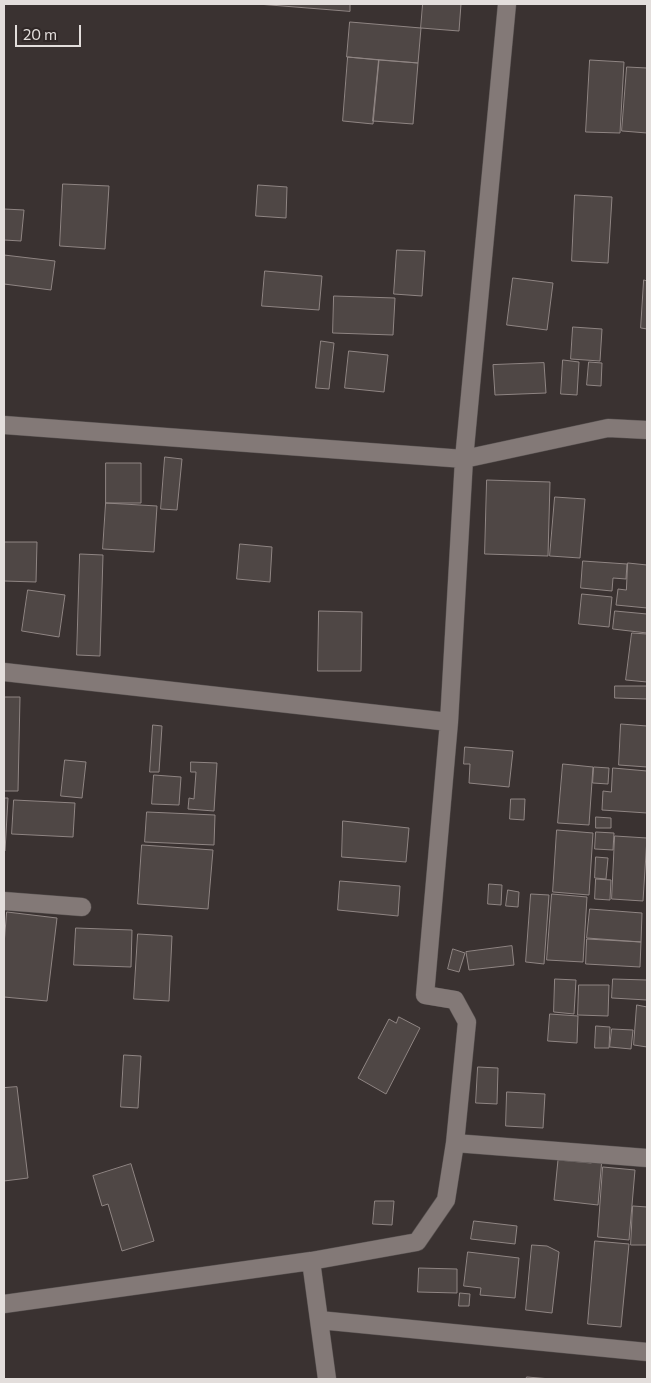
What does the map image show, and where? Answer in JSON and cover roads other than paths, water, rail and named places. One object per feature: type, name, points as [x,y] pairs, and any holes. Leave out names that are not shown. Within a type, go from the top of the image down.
[{"type":"street","points":[[4,1304],[311,1261],[417,1242],[446,1200],[455,1143],[467,1022],[455,1000],[425,995],[450,722],[464,459],[507,4]]},
{"type":"street","points":[[4,425],[464,459],[608,428],[647,430]]},
{"type":"street","points":[[4,672],[450,722]]},
{"type":"street","points":[[4,901],[82,907]]},
{"type":"street","points":[[455,1143],[647,1158]]},
{"type":"street","points":[[311,1261],[327,1379]]},
{"type":"street","points":[[319,1320],[647,1352]]}]
